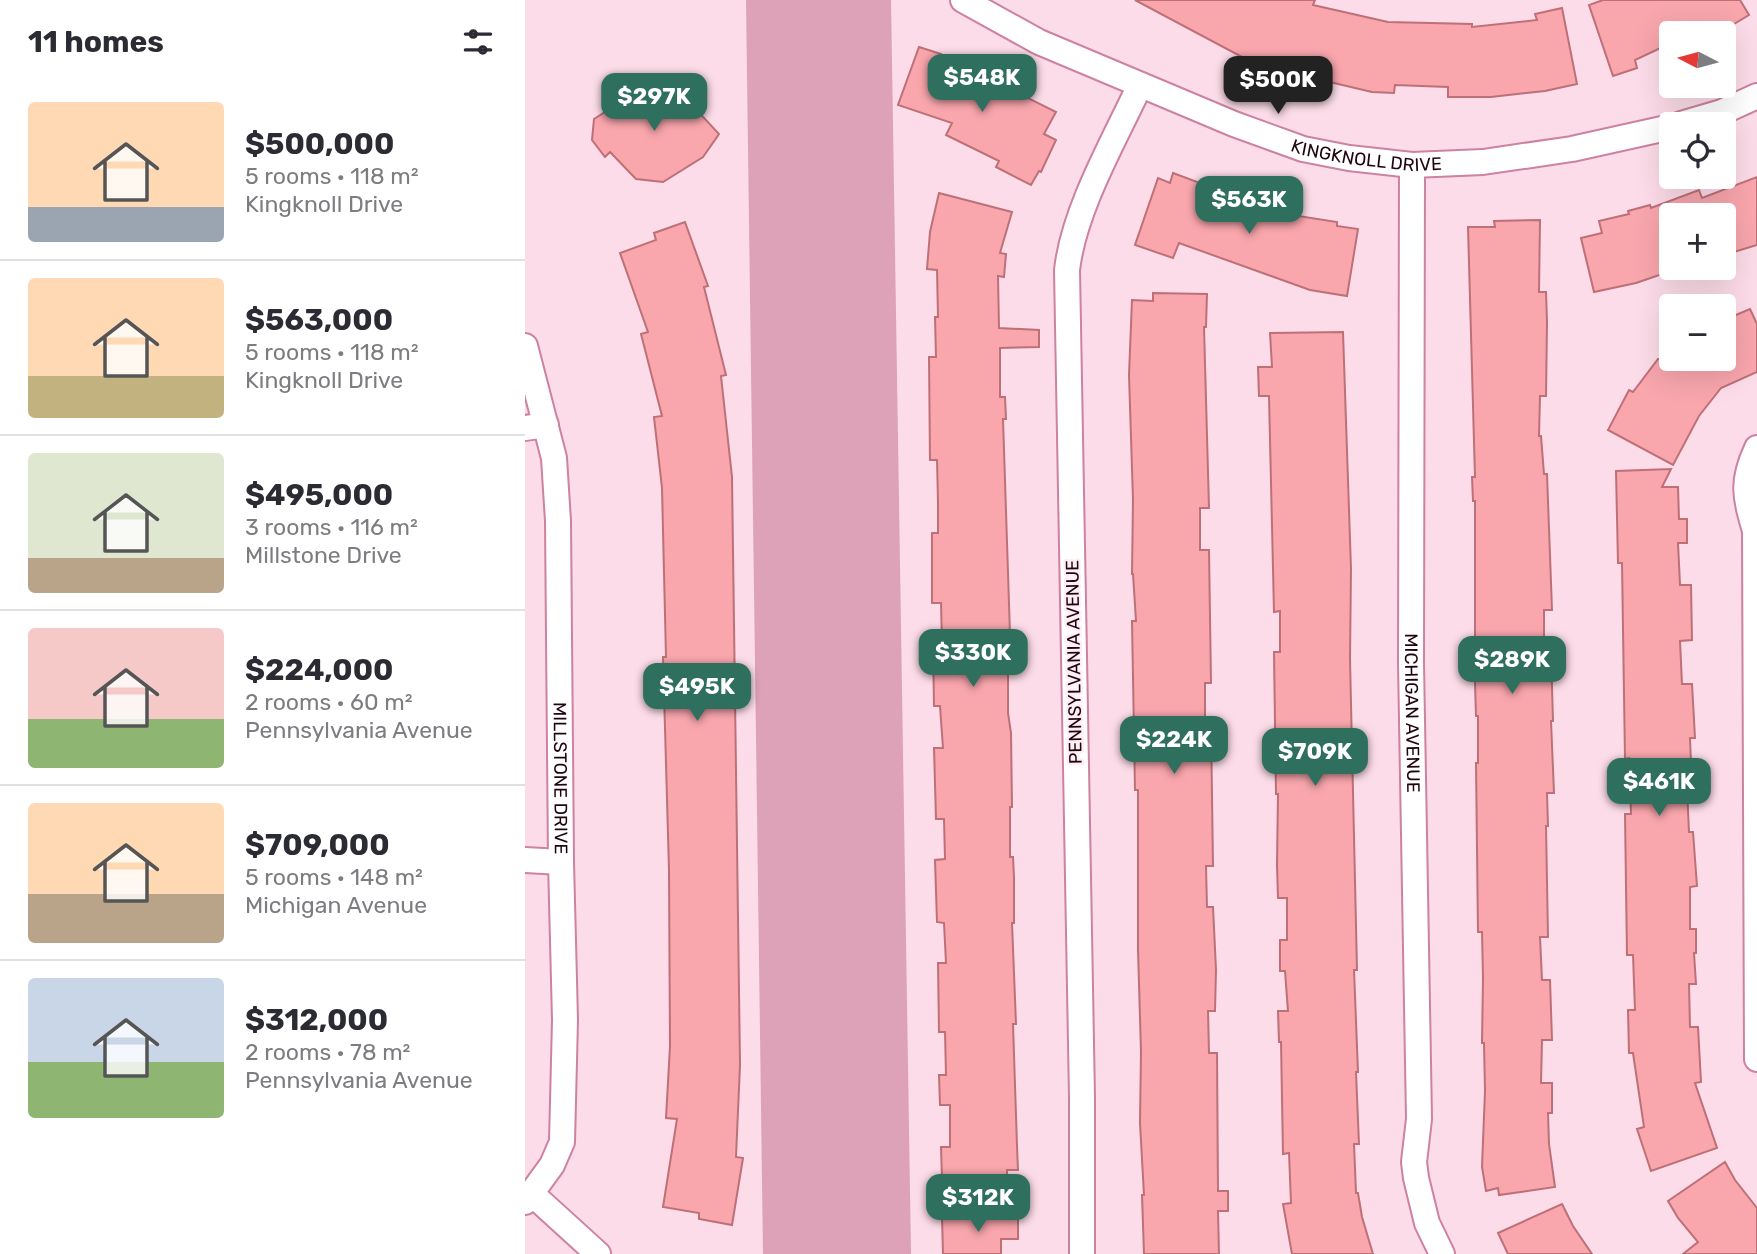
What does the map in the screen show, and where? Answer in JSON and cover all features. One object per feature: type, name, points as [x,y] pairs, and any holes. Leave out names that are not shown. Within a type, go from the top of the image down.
[{"type":"street","name":"KINGKNOLL DRIVE","points":[[963,0],[1039,41],[1234,124],[1303,149],[1349,158],[1412,165],[1483,162],[1571,149],[1659,130]]},
{"type":"street","name":"PENNSYLVANIA AVENUE","points":[[1082,1254],[1082,1098],[1067,270],[1069,251],[1081,213],[1140,85]]},
{"type":"street","points":[[1722,112],[1757,96]]},
{"type":"street","name":"MICHIGAN AVENUE","points":[[1412,165],[1411,663],[1419,1119],[1414,1162],[1427,1223],[1442,1254]]},
{"type":"street","name":"MILLSTONE DRIVE","points":[[525,346],[536,427],[554,458],[558,521],[565,1020],[562,1142],[552,1165],[529,1198]]},
{"type":"street","points":[[1757,449],[1746,471],[1747,502],[1755,531],[1757,1059]]},
{"type":"street","points":[[525,860],[561,862]]},
{"type":"street","points":[[529,1198],[598,1254]]},
{"type":"shaded area","points":[[746,0],[891,0],[911,1254],[763,1254]]},
{"type":"building","points":[[1135,0],[1315,0],[1313,5],[1388,22],[1472,24],[1472,27],[1537,20],[1535,14],[1562,8],[1577,84],[1545,91],[1491,97],[1448,97],[1448,87],[1395,85],[1394,93],[1372,92],[1283,71],[1242,57]]},
{"type":"building","points":[[1603,0],[1740,0],[1749,15],[1736,23],[1659,21],[1659,49],[1635,60],[1637,68],[1613,76],[1589,5]]},
{"type":"building","points":[[919,47],[941,54],[940,59],[966,67],[1056,112],[1044,134],[1056,140],[1041,172],[1039,171],[1031,185],[996,167],[999,161],[946,135],[952,123],[898,105]]},
{"type":"building","points":[[640,84],[666,84],[673,93],[681,93],[719,134],[703,157],[663,182],[636,179],[610,152],[605,157],[592,140],[594,119],[605,112],[611,112]]},
{"type":"building","points":[[1173,173],[1238,199],[1235,206],[1337,222],[1337,226],[1358,229],[1347,296],[1310,290],[1179,243],[1173,258],[1135,245],[1158,178],[1170,183]]},
{"type":"building","points":[[1757,177],[1757,245],[1736,251],[1736,203],[1664,203],[1699,190],[1702,198],[1726,189],[1736,189],[1736,185]]},
{"type":"building","points":[[939,193],[1012,212],[1000,253],[1006,254],[1004,277],[998,276],[999,328],[1039,330],[1039,347],[1000,348],[1000,397],[1005,397],[1006,419],[1003,419],[1011,665],[1008,665],[1008,713],[1011,733],[1010,857],[1013,857],[1014,877],[1012,923],[1016,1024],[1013,1024],[1018,1170],[1007,1170],[1007,1177],[942,1178],[941,1147],[950,1147],[950,1105],[940,1105],[939,1075],[946,1075],[945,1032],[939,1032],[938,963],[946,963],[944,923],[937,922],[935,860],[945,859],[944,819],[936,819],[934,748],[943,748],[940,706],[934,706],[933,644],[942,644],[941,603],[932,603],[932,533],[938,533],[938,502],[937,460],[930,460],[929,357],[936,357],[935,317],[938,317],[937,270],[927,269],[930,232]]},
{"type":"building","points":[[1650,205],[1651,208],[1659,205],[1659,275],[1594,292],[1581,238],[1602,233],[1599,221],[1629,214],[1628,211]]},
{"type":"building","points":[[1540,220],[1539,292],[1546,292],[1547,322],[1546,396],[1540,396],[1539,436],[1544,474],[1547,474],[1552,610],[1544,610],[1544,652],[1551,652],[1554,793],[1547,793],[1548,937],[1540,937],[1542,980],[1550,980],[1552,1040],[1542,1040],[1541,1083],[1552,1083],[1552,1113],[1548,1113],[1555,1187],[1499,1195],[1498,1188],[1486,1191],[1482,1167],[1485,1091],[1482,932],[1478,932],[1478,716],[1475,683],[1475,501],[1472,477],[1475,477],[1468,227],[1495,227],[1494,221]]},
{"type":"building","points":[[685,222],[708,286],[704,287],[726,375],[721,376],[732,477],[740,1065],[736,1157],[743,1158],[732,1225],[699,1219],[699,1213],[663,1207],[677,1119],[666,1118],[670,1046],[669,870],[663,657],[666,657],[662,488],[654,417],[662,416],[641,334],[648,332],[620,253],[656,240],[654,233]]},
{"type":"building","points":[[1153,293],[1207,294],[1204,327],[1209,508],[1200,508],[1200,550],[1209,550],[1211,683],[1205,683],[1205,726],[1211,726],[1213,866],[1206,866],[1207,907],[1213,907],[1216,970],[1215,1011],[1208,1011],[1209,1053],[1217,1053],[1218,1191],[1228,1191],[1228,1211],[1218,1211],[1219,1254],[1144,1254],[1140,1123],[1138,790],[1135,790],[1132,621],[1136,621],[1132,574],[1133,500],[1129,375],[1132,300],[1153,301]]},
{"type":"building","points":[[1750,309],[1757,324],[1757,372],[1721,388],[1699,416],[1673,465],[1608,430],[1629,390],[1633,392],[1658,359],[1659,371],[1736,371],[1736,315]]},
{"type":"building","points":[[1343,332],[1351,569],[1350,659],[1357,970],[1354,970],[1359,1144],[1354,1144],[1356,1193],[1373,1254],[1292,1254],[1283,1204],[1291,1203],[1289,1153],[1283,1154],[1278,1011],[1288,1011],[1285,971],[1280,971],[1280,940],[1287,940],[1287,898],[1278,898],[1277,865],[1274,652],[1280,652],[1280,611],[1274,612],[1269,396],[1259,396],[1258,367],[1272,367],[1270,333]]},
{"type":"building","points":[[1671,469],[1662,487],[1678,487],[1679,519],[1687,519],[1687,543],[1678,543],[1680,585],[1691,585],[1692,640],[1680,641],[1682,684],[1692,684],[1695,738],[1690,738],[1692,788],[1687,788],[1689,832],[1693,832],[1697,886],[1690,887],[1690,929],[1696,929],[1696,984],[1689,984],[1690,1027],[1698,1027],[1701,1082],[1695,1083],[1717,1148],[1651,1171],[1637,1129],[1644,1127],[1633,1053],[1629,1053],[1628,1010],[1635,1010],[1633,955],[1627,955],[1625,814],[1631,814],[1629,758],[1625,759],[1622,563],[1618,563],[1616,471]]},
{"type":"building","points":[[1725,1162],[1757,1208],[1757,1254],[1683,1254],[1698,1242],[1668,1201]]},
{"type":"building","points":[[1562,1204],[1592,1254],[1508,1254],[1498,1233]]},
{"type":"building","points":[[991,1215],[1018,1215],[1018,1239],[1001,1239],[1001,1254],[943,1254],[942,1217],[992,1217]]}]
